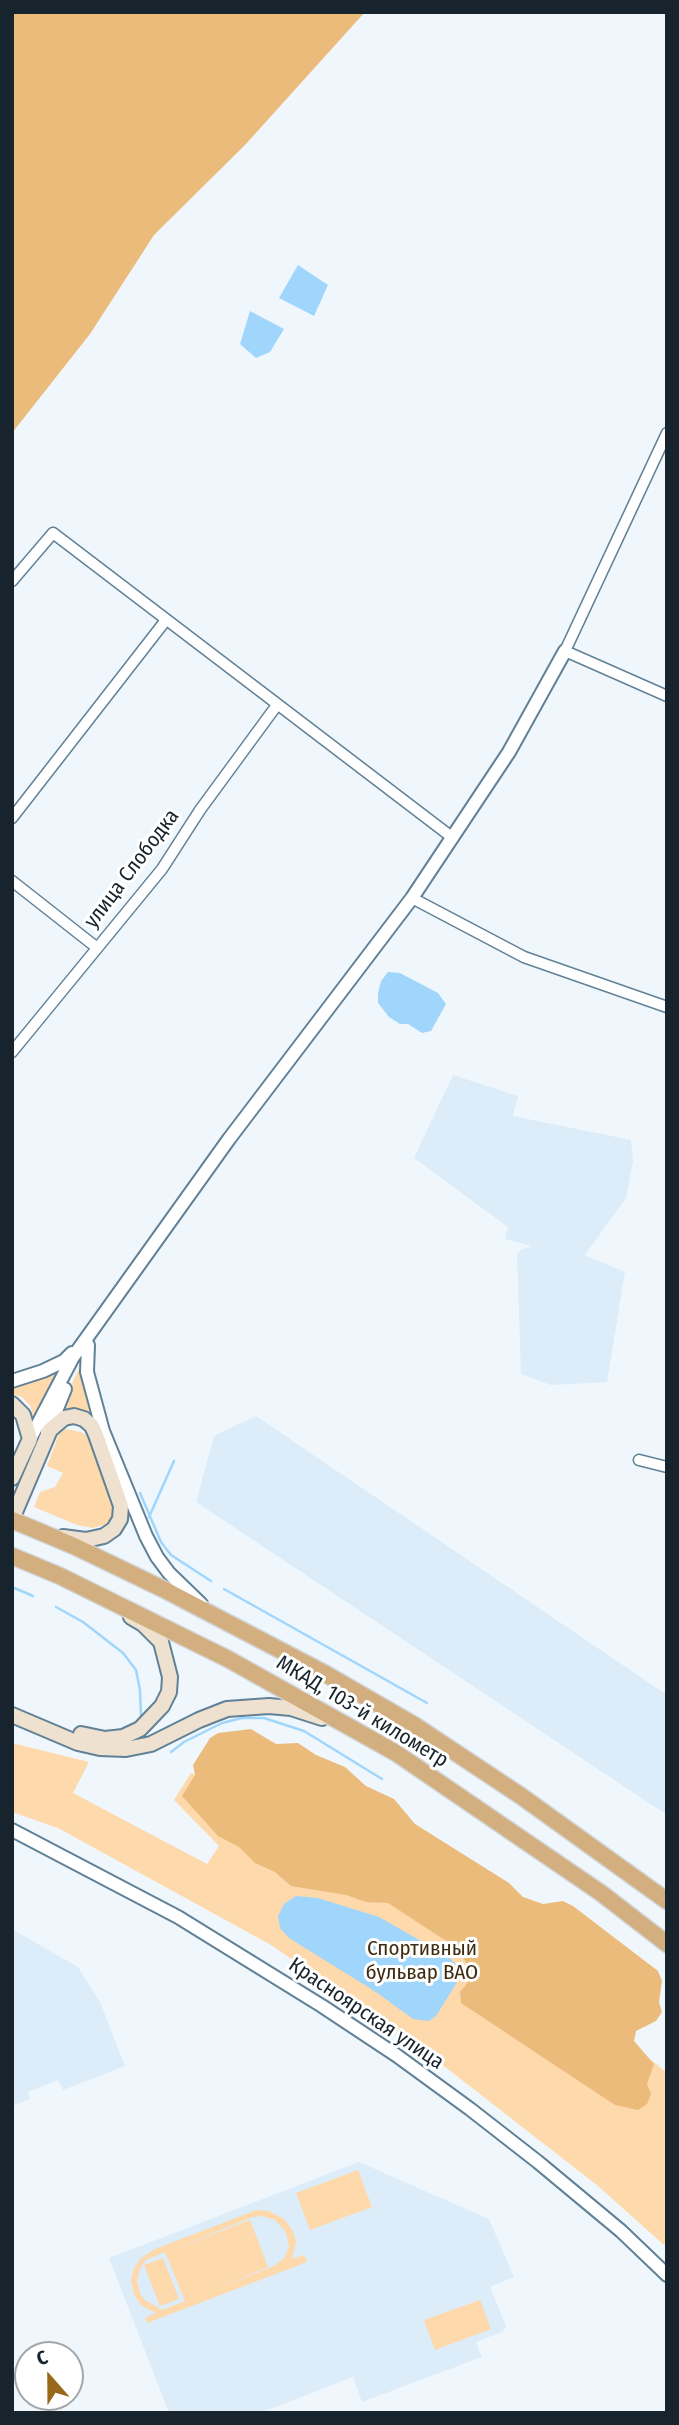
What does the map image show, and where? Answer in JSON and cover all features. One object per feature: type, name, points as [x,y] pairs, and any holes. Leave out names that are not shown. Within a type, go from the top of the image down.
[{"type":"highway","name":"МКАД, 103-й километр","points":[[12,1520],[85,1551],[212,1614],[324,1673],[414,1725],[521,1796],[667,1901]]},
{"type":"highway","name":"МКАД, 103-й километр","points":[[12,1556],[60,1576],[228,1659],[396,1753],[601,1893],[667,1944]]},
{"type":"main road","points":[[12,1405],[23,1415],[37,1442],[27,1484],[12,1520]]},
{"type":"main road","points":[[12,1478],[37,1442],[64,1418],[74,1416],[84,1419],[92,1426],[121,1506],[120,1519],[114,1529],[104,1536],[86,1541],[35,1530]]},
{"type":"main road","points":[[12,1706],[81,1734],[105,1739],[124,1737],[141,1729],[162,1706],[169,1692],[170,1677],[162,1642],[143,1624],[60,1576]]},
{"type":"main road","points":[[12,1715],[78,1743],[100,1748],[126,1749],[151,1744],[227,1709],[269,1706],[291,1708],[314,1714],[396,1753]]},
{"type":"street","points":[[37,1442],[85,1344],[100,1320],[229,1139],[412,898],[509,752],[565,651],[667,433]]},
{"type":"street","points":[[12,581],[53,533],[453,838]]},
{"type":"street","points":[[12,818],[166,620]]},
{"type":"street","points":[[565,651],[667,696]]},
{"type":"street","name":"улица Слободка","points":[[12,1052],[162,869],[200,810],[277,705]]},
{"type":"street","points":[[12,881],[96,947]]},
{"type":"street","points":[[412,898],[524,957],[667,1007]]},
{"type":"street","points":[[12,1381],[64,1361],[85,1344]]},
{"type":"street","points":[[85,1344],[87,1372],[103,1431],[146,1536],[169,1573],[212,1614]]},
{"type":"street","points":[[639,1460],[667,1467]]},
{"type":"street","name":"Красноярская улица","points":[[12,1830],[184,1921],[322,2006],[407,2063],[538,2162],[621,2231],[667,2275]]},
{"type":"shaded area","points":[[12,12],[365,12],[245,145],[154,235],[90,334],[12,433]]},
{"type":"shaded area","points":[[453,1075],[518,1096],[513,1116],[631,1140],[633,1162],[626,1198],[585,1255],[625,1272],[607,1382],[551,1385],[521,1374],[517,1255],[520,1250],[532,1246],[505,1239],[508,1227],[414,1158]]},
{"type":"shaded area","points":[[256,1416],[667,1695],[667,1815],[196,1502],[214,1436]]},
{"type":"shaded area","points":[[251,1729],[276,1744],[298,1743],[316,1755],[345,1767],[366,1786],[394,1799],[415,1824],[509,1883],[523,1897],[543,1904],[563,1901],[573,1906],[658,1971],[662,1981],[659,2002],[662,2012],[656,2021],[636,2031],[634,2041],[654,2064],[647,2084],[651,2094],[647,2104],[638,2110],[615,2105],[461,2003],[460,1992],[474,1975],[457,1948],[388,1903],[366,1902],[346,1895],[291,1886],[275,1872],[255,1863],[239,1847],[218,1836],[182,1796],[195,1775],[193,1765],[210,1738],[218,1733]]},
{"type":"shaded area","points":[[12,1929],[78,1967],[100,2002],[125,2066],[63,2090],[58,2080],[28,2092],[30,2099],[12,2106]]},
{"type":"shaded area","points":[[359,2162],[489,2219],[514,2277],[490,2287],[506,2326],[502,2332],[476,2342],[482,2357],[362,2402],[353,2377],[260,2413],[169,2413],[109,2258]]},
{"type":"green space","points":[[63,1367],[34,1420],[31,1407],[22,1397],[12,1394],[12,1386]]},
{"type":"green space","points":[[79,1368],[95,1417],[84,1410],[60,1411]]},
{"type":"green space","points":[[66,1429],[81,1432],[92,1439],[113,1504],[113,1516],[104,1525],[93,1528],[77,1525],[34,1507],[40,1492],[55,1487],[63,1473],[47,1466],[59,1434]]},
{"type":"green space","name":"Спортивный бульвар ВАО","points":[[12,1743],[89,1762],[73,1793],[207,1864],[219,1846],[174,1800],[191,1773],[371,1845],[617,2032],[667,2073],[667,2243],[664,2245],[598,2186],[417,2045],[271,1945],[58,1828],[12,1812]]},
{"type":"green space","points":[[358,2170],[372,2207],[310,2230],[296,2193]]},
{"type":"green space","points":[[256,2210],[269,2211],[284,2219],[293,2231],[296,2242],[292,2259],[304,2255],[307,2262],[147,2323],[145,2318],[156,2313],[142,2306],[134,2295],[131,2280],[134,2268],[141,2258],[153,2250]],"holes":[[[262,2216],[275,2220],[286,2232],[289,2247],[284,2258],[274,2266],[215,2289],[268,2267],[250,2220],[172,2250],[253,2217]],[[165,2252],[185,2301],[162,2310],[145,2300],[140,2294],[137,2281],[140,2268],[146,2260]]]},
{"type":"green space","points":[[163,2258],[179,2299],[160,2306],[144,2265]]},
{"type":"green space","points":[[480,2300],[491,2329],[435,2350],[424,2320]]},
{"type":"water","points":[[298,265],[328,285],[314,316],[279,298]]},
{"type":"water","points":[[250,311],[284,329],[270,352],[256,358],[240,344]]},
{"type":"water","points":[[388,972],[400,973],[438,993],[446,1004],[431,1031],[422,1033],[408,1024],[400,1024],[389,1017],[378,1003],[381,981]]},
{"type":"water","points":[[296,1896],[318,1898],[379,1917],[449,1957],[461,1976],[436,2016],[429,2021],[413,2019],[376,1992],[289,1938],[280,1928],[278,1916],[284,1904]]},
{"type":"waterway","points":[[149,1517],[174,1461]]},
{"type":"waterway","points":[[140,1493],[161,1542],[171,1555],[211,1581]]},
{"type":"waterway","points":[[12,1587],[33,1596]]},
{"type":"waterway","points":[[224,1589],[427,1703]]},
{"type":"waterway","points":[[56,1607],[83,1622],[123,1653],[136,1670],[141,1716]]},
{"type":"waterway","points":[[171,1752],[184,1742],[222,1723],[242,1718],[264,1718],[304,1731],[382,1779]]}]
